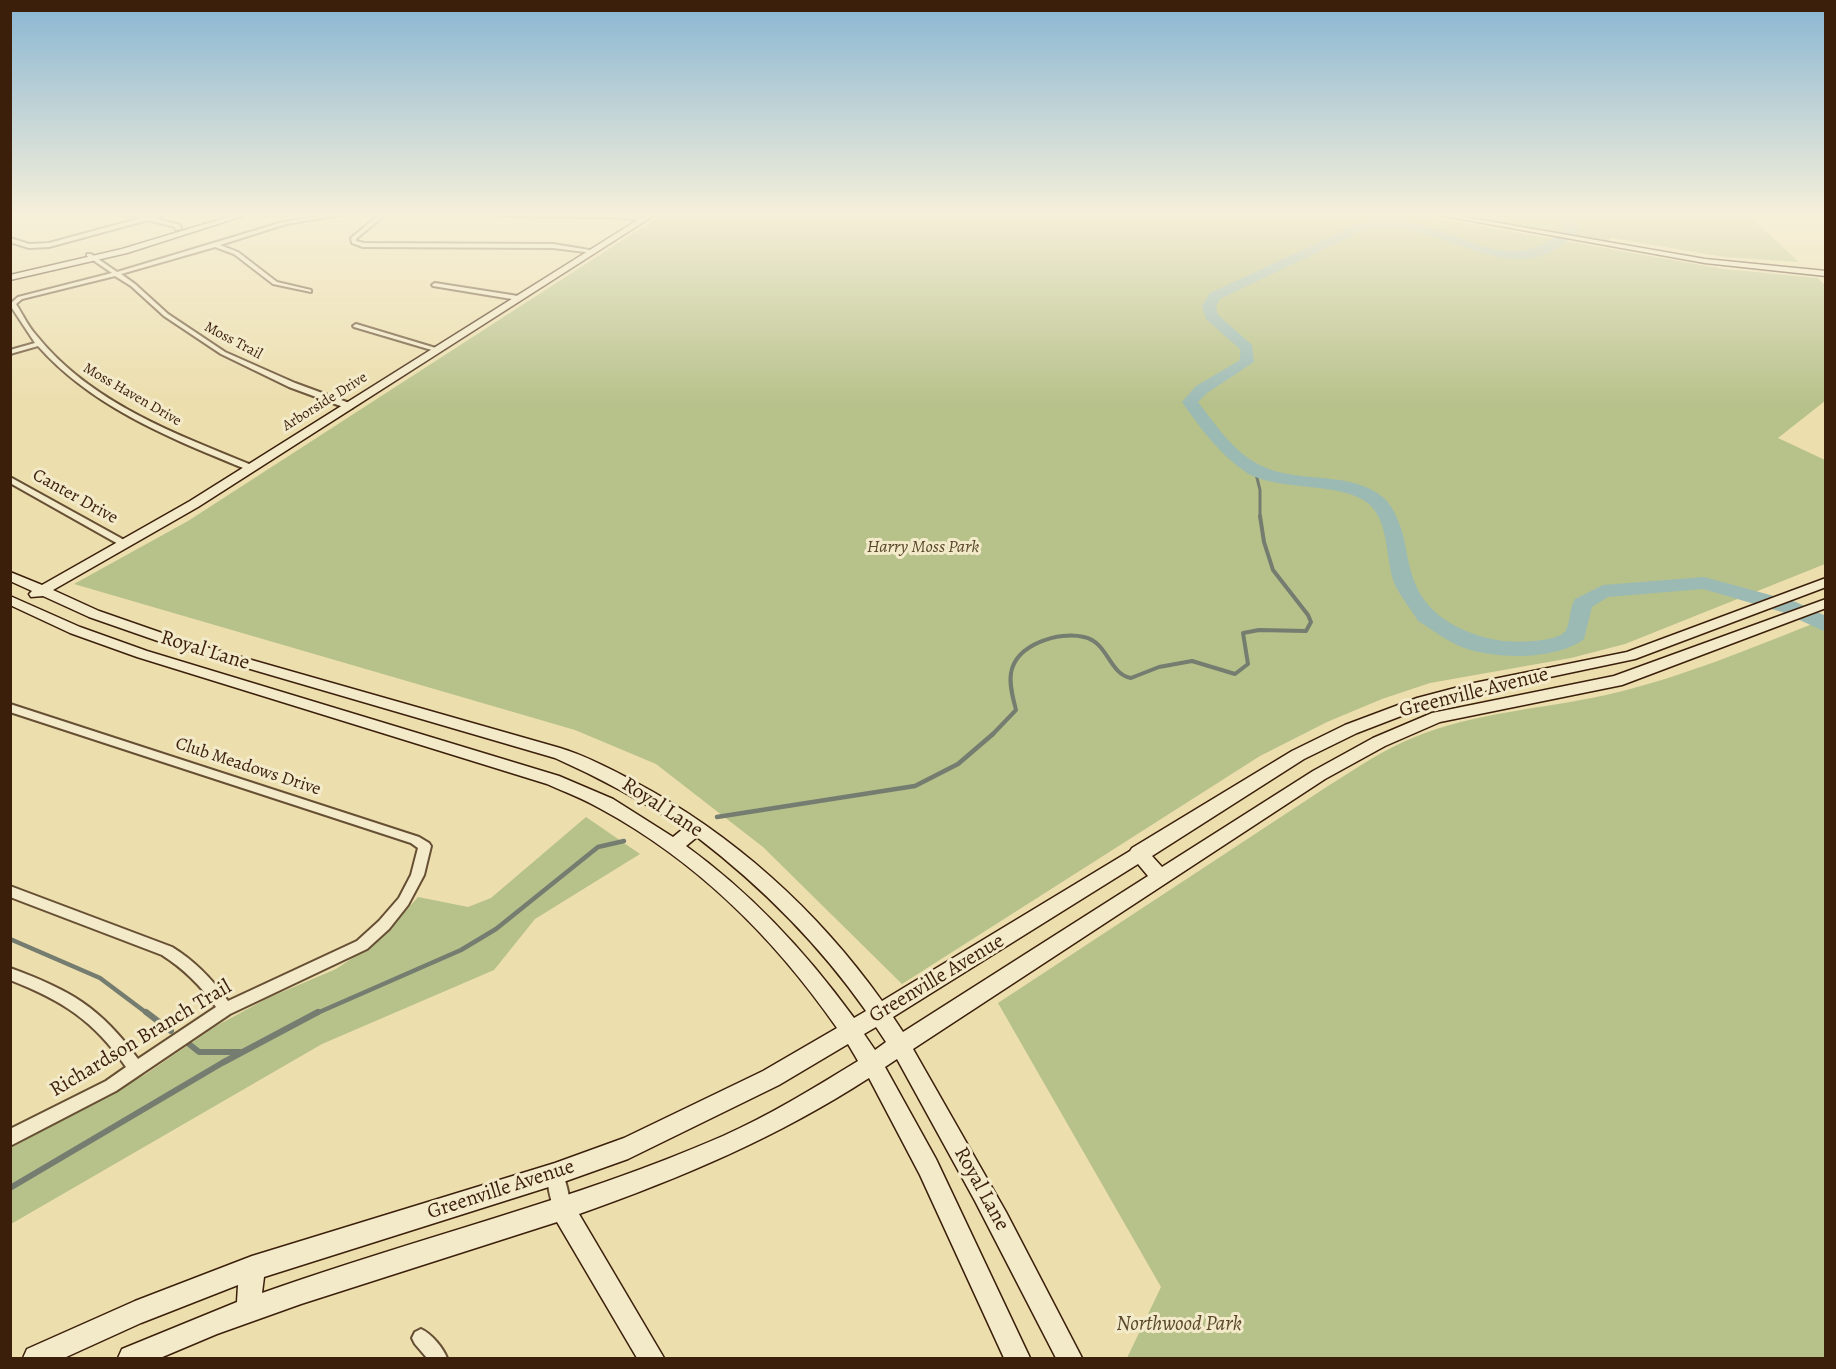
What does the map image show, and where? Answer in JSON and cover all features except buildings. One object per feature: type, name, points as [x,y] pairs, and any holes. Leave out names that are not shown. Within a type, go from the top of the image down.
[{"type":"main road","name":"Arborside Drive","points":[[13,605],[41,591],[251,468],[550,278]]},
{"type":"main road","name":"Royal Lane","points":[[10,576],[116,622],[180,644],[560,754],[620,780],[653,798],[696,828],[782,900],[839,962],[879,1014],[900,1046],[992,1208],[1069,1359]]},
{"type":"main road","name":"Greenville Avenue","points":[[36,1359],[135,1313],[252,1268],[555,1174],[628,1148],[700,1114],[771,1078],[849,1032],[1002,940],[1138,853],[1309,749],[1351,729],[1422,702],[1474,688],[1630,656],[1826,582]]},
{"type":"main road","name":"Greenville Avenue","points":[[131,1359],[249,1308],[562,1208],[672,1170],[764,1129],[814,1101],[1319,775],[1379,742],[1437,717],[1617,681],[1826,603]]},
{"type":"main road","name":"Royal Lane","points":[[13,605],[142,654],[553,780],[606,804],[672,847],[771,930],[821,988],[870,1063],[917,1148],[1017,1359]]},
{"type":"main road","points":[[672,847],[696,828]]},
{"type":"main road","points":[[1138,853],[1161,877]]},
{"type":"main road","points":[[562,1208],[651,1359]]},
{"type":"main road","points":[[249,1308],[252,1268]]},
{"type":"street","name":"Moss Haven Drive","points":[[104,278],[14,302],[22,322],[62,368],[130,413],[198,446],[251,468]]},
{"type":"street","name":"Moss Trail","points":[[123,278],[166,315],[223,353],[292,385],[349,406]]},
{"type":"street","points":[[268,278],[275,283],[309,291]]},
{"type":"street","points":[[435,285],[518,298]]},
{"type":"street","points":[[356,326],[437,350]]},
{"type":"street","points":[[10,352],[39,344]]},
{"type":"street","name":"Canter Drive","points":[[10,479],[123,543]]},
{"type":"street","name":"Club Meadows Drive","points":[[10,708],[416,840],[425,846],[424,857],[408,894]]},
{"type":"street","points":[[10,891],[167,951],[188,963],[205,978],[225,1009]]},
{"type":"street","name":"Richardson Branch Trail","points":[[10,1138],[85,1101],[225,1009],[362,945],[378,932],[408,894]]},
{"type":"street","points":[[10,974],[51,990],[87,1010],[115,1037],[136,1069]]},
{"type":"street","points":[[555,1174],[562,1208]]},
{"type":"street","points":[[422,1338],[438,1359]]},
{"type":"green space","name":"Harry Moss Park","points":[[564,278],[1817,278],[1825,285],[1825,401],[1778,438],[1825,460],[1825,564],[1625,644],[1571,658],[1430,683],[1382,699],[1327,722],[1260,756],[902,984],[763,847],[656,764],[575,730],[74,584],[188,521]]},
{"type":"green space","name":"Northwood Park","points":[[1825,619],[1825,1358],[1127,1358],[1161,1287],[998,1003],[1328,786],[1392,747],[1438,729],[1486,716],[1582,700],[1662,680]]},
{"type":"green space","points":[[586,817],[640,854],[535,919],[494,970],[322,1044],[11,1224],[11,1148],[146,1074],[216,1026],[268,998],[336,969],[381,939],[418,897],[468,907],[491,898]]},
{"type":"waterway","points":[[1253,278],[1215,296],[1209,306],[1211,316],[1247,348],[1247,362],[1202,389],[1190,402],[1222,444],[1255,470],[1287,479],[1354,489],[1378,502],[1391,525],[1405,584],[1425,616],[1466,641],[1504,649],[1538,648],[1566,642],[1576,634],[1582,604],[1603,591],[1704,583],[1789,607],[1826,625]]},
{"type":"waterway","points":[[1255,470],[1260,490],[1260,516]]},
{"type":"waterway","points":[[993,734],[1016,710],[1011,682],[1011,673],[1015,663],[1030,647],[1051,638],[1074,636],[1092,640],[1104,651],[1118,671],[1131,678],[1159,667],[1192,661],[1235,674],[1248,664],[1243,633],[1259,630],[1306,631],[1311,622],[1273,570],[1264,542],[1260,516]]},
{"type":"waterway","points":[[717,817],[915,786],[958,764],[993,734]]},
{"type":"waterway","points":[[315,1014],[461,950],[496,929],[598,847],[624,841]]},
{"type":"waterway","points":[[10,939],[100,978],[148,1014]]},
{"type":"waterway","points":[[146,1012],[171,1031]]},
{"type":"waterway","points":[[10,1188],[222,1063],[318,1012]]},
{"type":"waterway","points":[[189,1044],[199,1052],[240,1052]]}]
